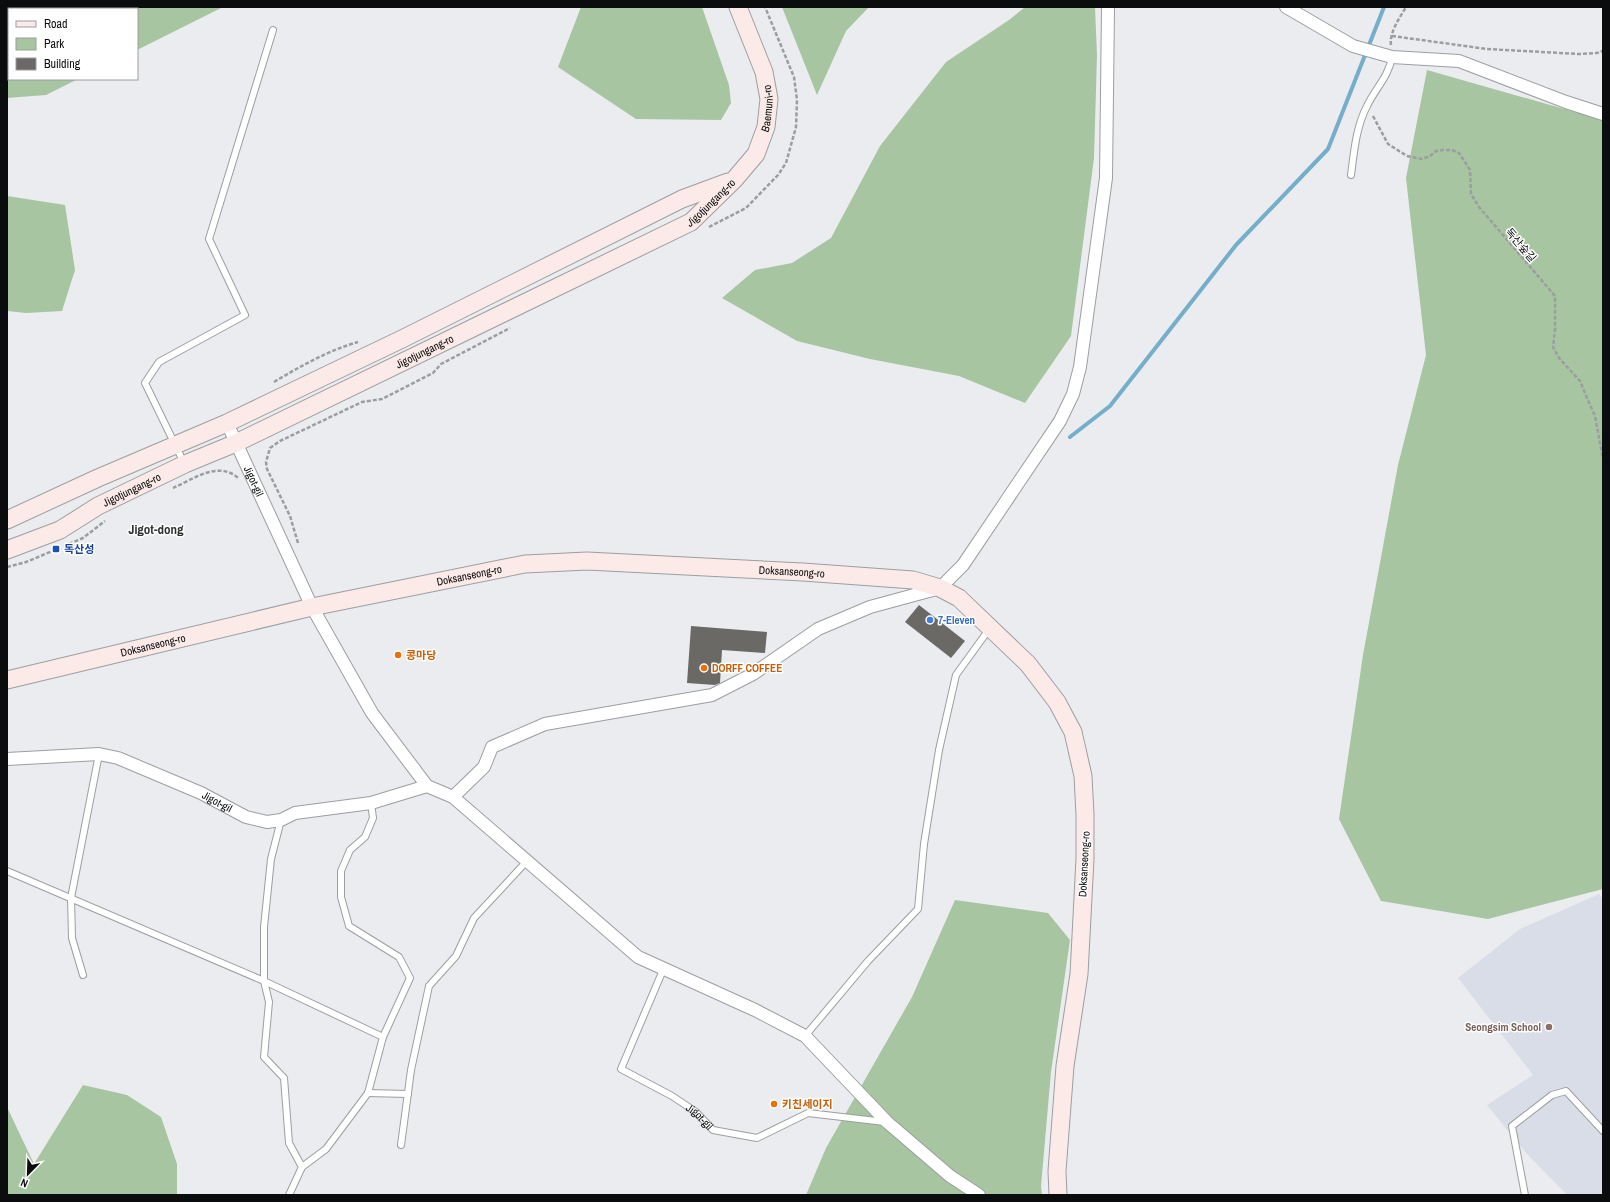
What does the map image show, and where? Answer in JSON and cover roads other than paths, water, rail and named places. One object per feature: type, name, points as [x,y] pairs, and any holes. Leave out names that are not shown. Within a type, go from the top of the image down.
[{"type":"street","name":"Baemuni-ro","points":[[734,180],[756,154],[766,127],[769,99],[764,72],[738,7]]},
{"type":"street","points":[[453,797],[484,767],[492,747],[538,726],[612,711],[712,695],[753,674],[818,629],[870,606],[940,588],[964,565],[1060,421],[1075,387],[1080,367],[1106,178],[1108,7]]},
{"type":"street","points":[[1286,7],[1353,46],[1392,57],[1459,61],[1566,102],[1603,114]]},
{"type":"street","name":"Jigotjungang-ro","points":[[7,520],[227,423],[402,339],[682,199],[734,180]]},
{"type":"street","name":"Jigotjungang-ro","points":[[7,550],[60,530],[98,506],[185,464],[236,443],[691,222],[734,180]]},
{"type":"street","name":"Jigot-gil","points":[[227,423],[312,607],[372,713],[428,786],[453,797],[638,957],[663,970],[755,1010],[805,1036],[887,1122],[950,1176],[979,1195]]},
{"type":"street","name":"Doksanseong-ro","points":[[7,680],[312,607],[525,564],[587,560],[913,580],[940,588],[959,598],[991,626],[1028,664],[1057,702],[1073,732],[1083,776],[1086,815],[1079,974],[1065,1066],[1057,1170],[1058,1195]]},
{"type":"street","name":"Jigot-gil","points":[[7,759],[99,754],[118,758],[201,793],[246,817],[267,822],[281,820],[295,813],[371,803],[428,786]]},
{"type":"lane","points":[[185,464],[145,383],[159,362],[245,315],[209,239],[273,30]]},
{"type":"lane","points":[[1351,175],[1356,138],[1366,106],[1390,69],[1392,57]]},
{"type":"lane","points":[[805,1036],[868,961],[918,908],[924,844],[939,750],[956,675],[991,626]]},
{"type":"lane","points":[[83,975],[72,938],[71,898],[99,754]]},
{"type":"lane","points":[[290,1195],[302,1167],[326,1150],[368,1093],[383,1037],[410,978],[399,957],[349,926],[341,896],[341,871],[350,850],[365,837],[373,818],[371,803]]},
{"type":"lane","points":[[281,820],[271,859],[264,927],[264,981],[269,1002],[264,1057],[284,1078],[289,1143],[302,1167]]},
{"type":"lane","points":[[402,1145],[411,1070],[430,986],[456,956],[474,918],[526,861]]},
{"type":"lane","points":[[7,871],[264,981],[383,1037]]},
{"type":"lane","name":"Jigot-gil","points":[[663,970],[621,1069],[672,1096],[696,1112],[713,1130],[757,1138],[808,1113],[887,1122]]},
{"type":"lane","points":[[1524,1195],[1512,1126],[1552,1095],[1566,1091],[1603,1131]]},
{"type":"lane","points":[[368,1093],[408,1094]]},
{"type":"waterway","points":[[1070,437],[1110,406],[1236,245],[1328,149],[1384,7]]},
{"type":"place","name":"독산성","points":[[56,549]]},
{"type":"place","name":"7-Eleven","points":[[930,620]]},
{"type":"place","name":"콩마당","points":[[398,655]]},
{"type":"place","name":"DORFF COFFEE","points":[[704,668]]},
{"type":"place","name":"Seongsim School","points":[[1549,1027]]},
{"type":"place","name":"키친세이지","points":[[774,1104]]},
{"type":"district","name":"Jigot-dong","points":[[156,529]]}]
